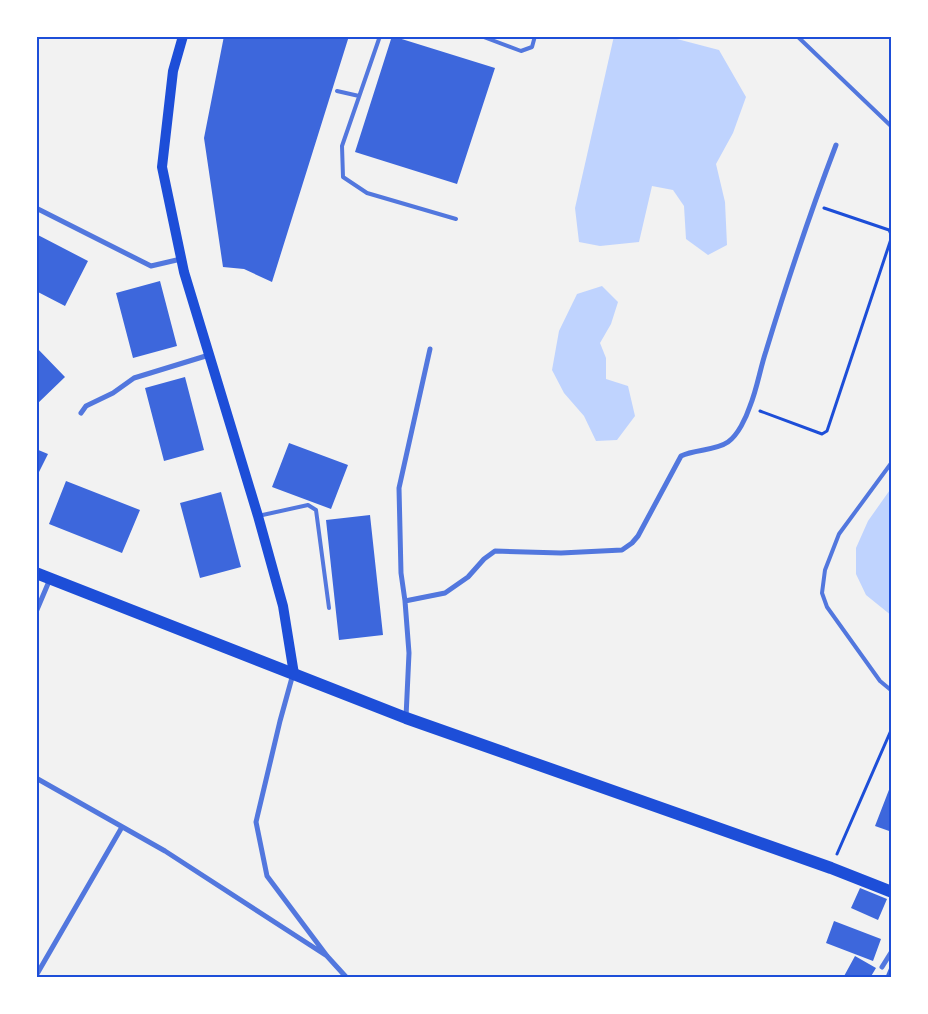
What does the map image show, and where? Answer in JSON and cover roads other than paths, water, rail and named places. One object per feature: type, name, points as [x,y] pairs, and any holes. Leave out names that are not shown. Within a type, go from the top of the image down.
[{"type":"main road","points":[[183,36],[173,71],[162,167],[182,259],[283,606],[294,674]]},
{"type":"main road","points":[[36,573],[406,718],[831,868],[892,892]]},
{"type":"street","points":[[406,601],[446,593],[468,577],[484,559],[495,551],[561,553],[622,550],[638,536],[681,456],[686,453],[718,446],[727,442],[735,435],[750,408],[765,352],[813,204],[836,145]]},
{"type":"street","points":[[36,208],[151,266],[182,259]]},
{"type":"street","points":[[406,718],[409,653],[406,601],[401,573],[399,488],[430,349]]},
{"type":"street","points":[[81,413],[86,406],[113,393],[134,378],[210,355]]},
{"type":"street","points":[[36,612],[50,578]]},
{"type":"street","points":[[294,674],[280,721],[256,822],[267,876],[327,956],[347,978]]},
{"type":"street","points":[[36,778],[165,851],[327,956]]},
{"type":"street","points":[[37,974],[122,827]]},
{"type":"street","points":[[882,967],[892,951]]},
{"type":"lane","points":[[380,36],[342,146],[343,177],[366,193],[456,219]]},
{"type":"lane","points":[[481,36],[521,51],[532,47],[535,36]]},
{"type":"lane","points":[[797,36],[892,127]]},
{"type":"lane","points":[[337,91],[359,96]]},
{"type":"lane","points":[[892,462],[838,534],[825,570],[822,593],[827,607],[868,665],[880,681],[892,691]]},
{"type":"lane","points":[[258,516],[308,505],[316,510],[329,608]]},
{"type":"water","points":[[614,36],[675,36],[677,39],[719,50],[746,97],[733,133],[716,164],[725,202],[727,245],[708,255],[686,239],[684,206],[673,190],[652,186],[639,242],[600,246],[579,242],[575,208]]},
{"type":"water","points":[[602,286],[618,302],[611,324],[600,343],[606,358],[606,379],[628,386],[635,416],[617,440],[596,441],[584,416],[564,393],[552,370],[559,331],[577,294]]},
{"type":"water","points":[[892,487],[892,616],[866,595],[856,574],[856,548],[868,521]]}]
